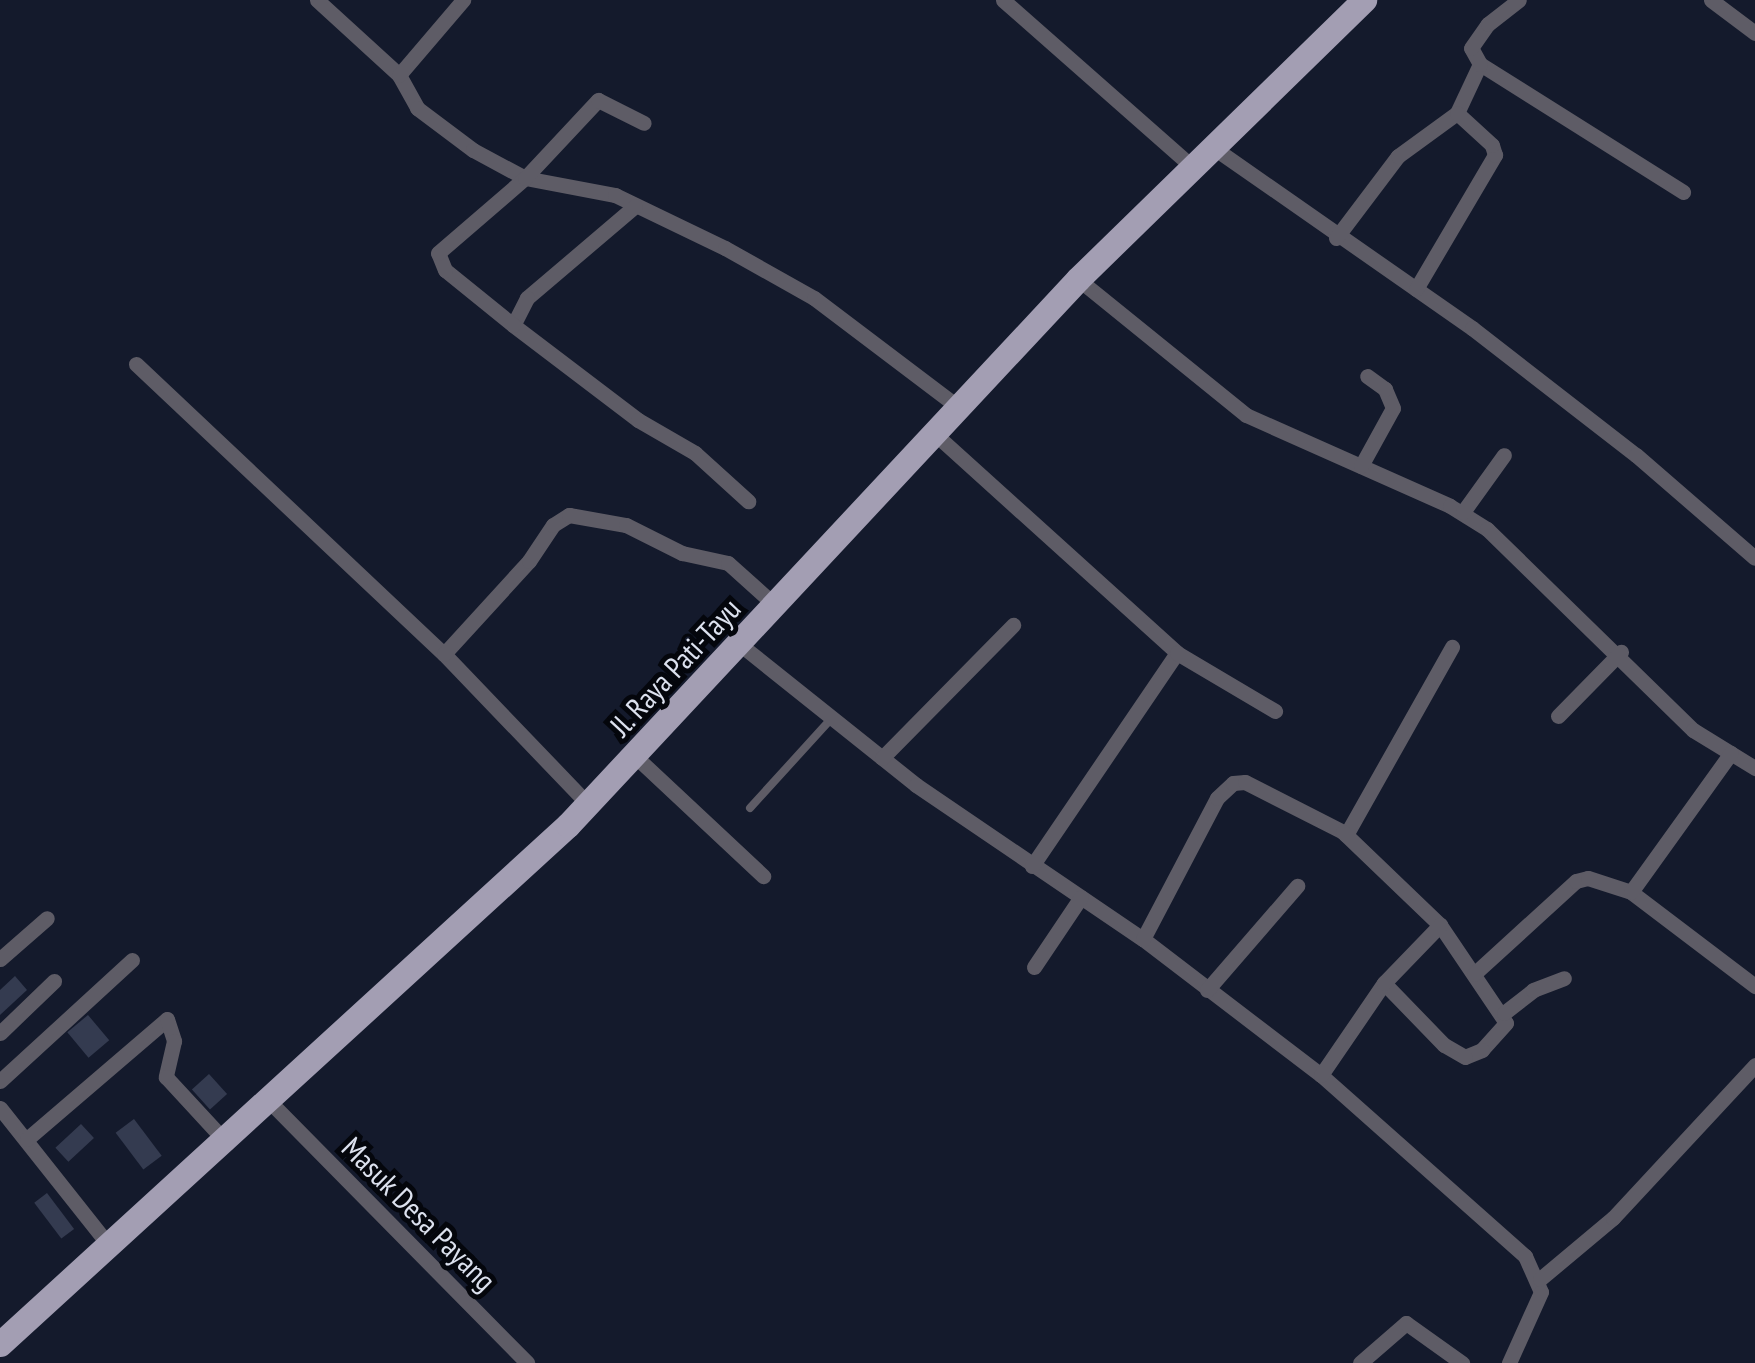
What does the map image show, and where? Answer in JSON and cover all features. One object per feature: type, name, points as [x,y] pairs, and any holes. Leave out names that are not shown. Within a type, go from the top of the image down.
[{"type":"main road","name":"Jl. Raya Pati-Tayu","points":[[0,1344],[271,1103],[637,758],[1078,279],[1190,165],[1214,148],[1364,0]]},
{"type":"street","points":[[317,0],[400,75],[430,120],[525,178],[615,196],[814,298],[958,406]]},
{"type":"street","points":[[400,75],[463,0]]},
{"type":"street","points":[[1004,0],[1190,165]]},
{"type":"street","points":[[1520,0],[1488,24],[1471,48],[1480,64],[1683,192]]},
{"type":"street","points":[[1711,0],[1755,32]]},
{"type":"street","points":[[1336,238],[1398,156],[1457,113],[1480,64]]},
{"type":"street","points":[[644,122],[598,100],[525,178],[438,253],[445,270],[513,326],[638,420],[695,454],[748,501]]},
{"type":"street","points":[[1416,289],[1495,155],[1492,144],[1457,113]]},
{"type":"street","points":[[1214,148],[1336,238],[1416,289],[1636,455],[1755,558]]},
{"type":"street","points":[[513,326],[527,298],[635,206]]},
{"type":"street","points":[[1078,279],[1246,415],[1463,512],[1620,652],[1693,730],[1755,768]]},
{"type":"street","points":[[136,364],[444,654],[589,805]]},
{"type":"street","points":[[1361,466],[1393,408],[1385,389],[1367,376]]},
{"type":"street","points":[[936,434],[1177,653],[1275,711]]},
{"type":"street","points":[[1463,512],[1504,455]]},
{"type":"street","points":[[444,654],[530,561],[552,524],[569,514],[626,525],[669,548],[728,564],[776,606]]},
{"type":"street","points":[[882,758],[1013,625]]},
{"type":"street","points":[[742,646],[882,758],[1032,866],[1144,939],[1320,1075],[1513,1245],[1540,1280]]},
{"type":"street","points":[[1346,835],[1452,647]]},
{"type":"street","points":[[1558,716],[1620,652]]},
{"type":"street","points":[[1032,866],[1177,653]]},
{"type":"street","points":[[1632,892],[1731,753]]},
{"type":"street","points":[[637,758],[763,876]]},
{"type":"street","points":[[1144,939],[1218,798],[1233,783],[1273,794],[1346,835],[1440,925],[1504,1013]]},
{"type":"street","points":[[1474,974],[1576,881],[1588,878],[1632,892],[1706,942],[1755,986]]},
{"type":"street","points":[[1208,990],[1297,886]]},
{"type":"street","points":[[1034,967],[1081,896]]},
{"type":"street","points":[[0,959],[47,918]]},
{"type":"street","points":[[1320,1075],[1384,982],[1440,925]]},
{"type":"street","points":[[0,1081],[132,960]]},
{"type":"street","points":[[1384,982],[1444,1045],[1465,1056],[1501,1032],[1504,1013],[1533,990],[1564,978]]},
{"type":"street","points":[[0,1033],[54,981]]},
{"type":"street","points":[[26,1139],[166,1020],[174,1041],[166,1076],[226,1143]]},
{"type":"street","points":[[1509,1363],[1532,1320],[1540,1280],[1613,1218],[1755,1065]]},
{"type":"street","name":"Masuk Desa Payang","points":[[271,1103],[527,1363]]},
{"type":"street","points":[[0,1108],[110,1247]]},
{"type":"street","points":[[1367,1361],[1406,1323],[1462,1363]]},
{"type":"lane","points":[[750,808],[832,718]]},
{"type":"building","points":[[15,976],[27,990],[0,1015],[0,990]]},
{"type":"building","points":[[88,1015],[109,1040],[89,1058],[67,1032]]},
{"type":"building","points":[[209,1074],[227,1094],[210,1109],[192,1089]]},
{"type":"building","points":[[134,1119],[162,1156],[143,1170],[116,1133]]},
{"type":"building","points":[[81,1124],[94,1138],[68,1162],[55,1148]]},
{"type":"building","points":[[47,1193],[74,1229],[61,1239],[34,1203]]}]
